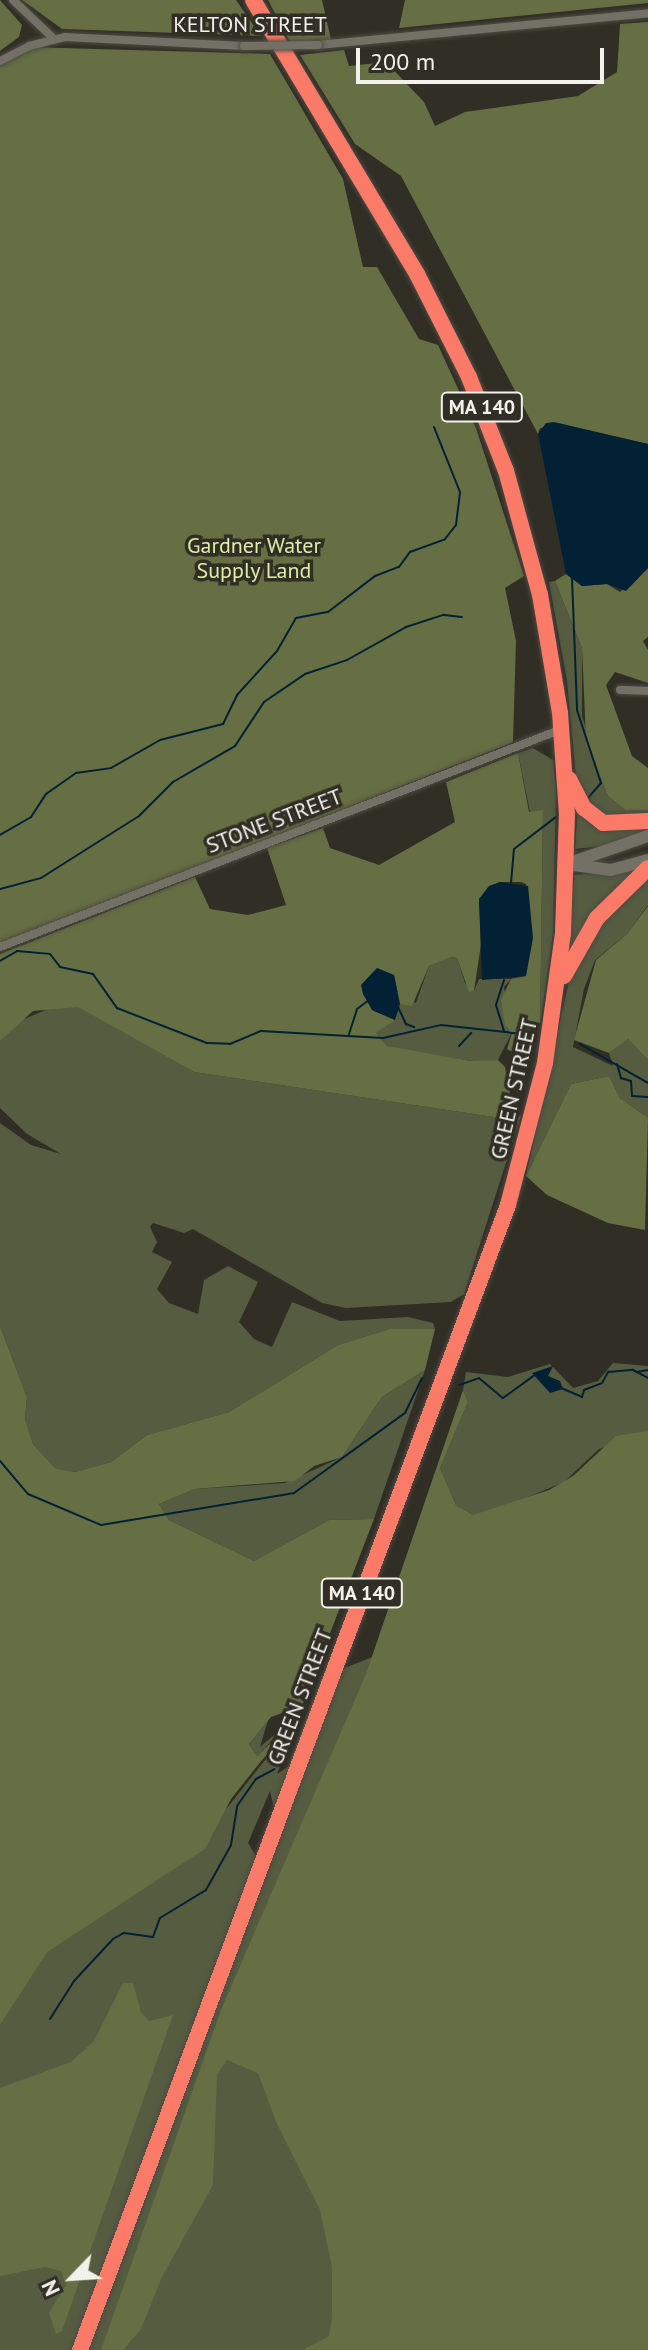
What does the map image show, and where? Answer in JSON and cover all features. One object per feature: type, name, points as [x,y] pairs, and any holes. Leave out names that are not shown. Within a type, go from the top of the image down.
[{"type":"highway","name":"MA 140","points":[[253,0],[417,274],[482,408],[535,572],[562,729],[567,864]]},
{"type":"highway","points":[[565,768],[579,800],[596,819],[620,826],[648,821]]},
{"type":"highway","name":"GREEN STREET","points":[[80,2350],[508,1205],[538,1095],[557,992],[567,864]]},
{"type":"highway","points":[[557,992],[592,924],[648,868]]},
{"type":"street","points":[[13,0],[53,38]]},
{"type":"street","name":"KELTON STREET","points":[[0,61],[53,38],[244,46],[318,45],[648,13]]},
{"type":"street","points":[[620,690],[648,691]]},
{"type":"street","name":"STONE STREET","points":[[0,947],[562,729]]},
{"type":"street","points":[[567,864],[648,836]]},
{"type":"street","points":[[567,864],[611,870],[648,860]]},
{"type":"green space","points":[[0,0],[22,25],[19,37],[0,51]]},
{"type":"green space","points":[[22,0],[236,0],[261,36],[62,29]]},
{"type":"green space","points":[[268,0],[322,0],[332,44],[292,46]]},
{"type":"green space","points":[[405,0],[648,0],[648,3],[399,28]]},
{"type":"green space","points":[[648,22],[648,444],[568,426],[540,428],[538,434],[401,176],[355,144],[300,55],[344,50],[349,66],[386,62],[424,102],[435,126],[465,112],[578,96],[617,72],[620,24]]},
{"type":"green space","name":"Gardner Water Supply Land","points":[[26,47],[270,54],[343,179],[363,267],[377,267],[419,339],[438,345],[476,428],[524,576],[505,588],[516,641],[513,742],[0,945],[0,63]]},
{"type":"green space","points":[[648,568],[648,637],[643,641],[648,650],[648,683],[615,672],[606,685],[632,756],[648,768],[648,810],[625,810],[608,796],[586,738],[582,648],[555,581],[566,574],[582,586],[607,584],[620,592]]},
{"type":"green space","points":[[555,581],[582,648],[582,716],[608,796],[625,810],[648,810],[648,816],[618,819],[592,810],[577,788],[567,681],[549,582]]},
{"type":"green space","points":[[533,748],[553,760],[556,791],[553,933],[540,1026],[543,811],[530,812],[518,753]]},
{"type":"green space","points":[[518,753],[529,812],[543,810],[540,1026],[532,1048],[514,1053],[507,1049],[512,1033],[505,1025],[501,1000],[511,979],[526,976],[526,884],[521,882],[500,882],[479,899],[481,944],[474,991],[469,992],[457,958],[451,957],[429,966],[412,1006],[400,1004],[394,975],[372,1010],[395,1020],[376,1033],[387,1046],[471,1061],[498,1060],[505,1067],[510,1091],[507,1119],[194,1072],[78,1007],[33,1011],[0,1041],[0,954],[195,877],[210,909],[248,915],[286,905],[267,848],[323,828],[330,848],[379,865],[455,822],[446,782]]},
{"type":"green space","points":[[578,807],[583,814],[648,826],[648,832],[611,845],[575,849]]},
{"type":"green space","points":[[637,869],[573,944],[570,943],[574,875]]},
{"type":"green space","points":[[648,874],[648,905],[627,934],[595,960],[584,989],[573,1047],[613,1066],[609,1053],[628,1039],[648,1060],[648,1118],[620,1098],[609,1076],[571,1084],[526,1176],[571,972],[589,936]]},
{"type":"green space","points":[[648,906],[648,1060],[628,1039],[609,1053],[574,1040],[596,960],[627,934]]},
{"type":"green space","points":[[450,957],[457,958],[465,983],[474,991],[479,979],[511,979],[504,987],[512,1032],[498,1060],[486,1063],[406,1051],[387,1046],[376,1033],[394,1020],[368,974],[416,1003],[429,966]]},
{"type":"green space","points":[[55,1006],[79,1007],[194,1072],[507,1119],[521,1116],[464,1294],[451,1302],[346,1308],[322,1303],[193,1229],[184,1233],[153,1223],[150,1227],[157,1242],[152,1252],[172,1262],[157,1289],[169,1303],[198,1314],[204,1280],[228,1266],[258,1282],[239,1322],[254,1339],[272,1347],[292,1302],[340,1321],[408,1317],[433,1323],[435,1329],[389,1329],[338,1345],[229,1412],[147,1435],[111,1462],[75,1472],[55,1468],[33,1444],[25,1419],[27,1397],[0,1326],[0,1123],[31,1145],[61,1154],[27,1134],[0,1108],[0,1041],[15,1023]]},
{"type":"green space","points":[[609,1076],[620,1098],[648,1118],[645,1230],[608,1223],[547,1195],[526,1176],[571,1084]]},
{"type":"green space","points":[[0,1326],[27,1397],[25,1419],[33,1444],[55,1468],[75,1472],[111,1462],[147,1435],[229,1412],[338,1345],[389,1329],[435,1329],[425,1370],[382,1397],[342,1457],[314,1466],[295,1481],[195,1489],[159,1504],[169,1520],[254,1561],[329,1520],[374,1519],[302,1706],[271,1717],[249,1744],[257,1756],[282,1732],[290,1750],[285,1756],[286,1742],[281,1740],[262,1760],[231,1799],[205,1849],[47,1952],[0,2025]]},
{"type":"green space","points":[[613,1363],[648,1366],[648,1431],[599,1449],[564,1482],[485,1515],[473,1515],[456,1505],[440,1468],[468,1402],[463,1390],[466,1372],[508,1377],[550,1364],[573,1388],[598,1381]]},
{"type":"green space","points":[[425,1370],[374,1519],[329,1520],[254,1561],[169,1520],[159,1504],[195,1489],[285,1483],[342,1457],[382,1397]]},
{"type":"green space","points":[[463,1390],[468,1402],[440,1468],[456,1505],[473,1515],[549,1490],[573,1476],[616,1436],[648,1431],[648,2350],[303,2350],[329,2336],[332,2317],[332,2267],[320,2210],[277,2124],[258,2073],[227,2060],[217,2075],[213,2185],[162,2277],[141,2329],[123,2350],[101,2350],[221,2010],[366,1674]]},
{"type":"green space","points":[[648,1547],[648,2350],[0,2350],[0,1963],[227,1808],[281,1740],[287,1747],[277,1774],[288,1767],[322,1677]],"holes":[[[270,1791],[278,1825],[262,1866],[248,1843]]]},
{"type":"green space","points":[[268,1720],[260,1747],[274,1735],[287,1728],[296,1735],[290,1750],[288,1737],[278,1734],[257,1756],[249,1744]]},
{"type":"green space","points":[[123,1983],[133,1983],[141,2012],[149,2021],[173,2015],[62,2331],[56,2334],[49,2313],[66,2285],[61,2271],[45,2267],[0,2276],[0,2088],[71,2062],[94,2041]]},
{"type":"water","points":[[554,422],[648,444],[648,568],[626,591],[607,584],[582,586],[566,574],[538,434],[546,423]]},
{"type":"water","points":[[500,882],[528,886],[533,938],[526,976],[482,980],[479,899],[489,886]]},
{"type":"water","points":[[377,968],[394,975],[400,1004],[395,1020],[372,1010],[363,994],[361,985]]},
{"type":"water","points":[[553,1366],[548,1376],[560,1381],[563,1389],[550,1393],[532,1373]]},
{"type":"waterway","points":[[0,835],[31,817],[46,794],[76,773],[111,768],[160,740],[223,724],[237,695],[277,651],[296,618],[328,612],[375,576],[399,567],[410,552],[445,539],[456,525],[460,492],[434,427]]},
{"type":"waterway","points":[[572,578],[577,710],[601,783],[588,798]]},
{"type":"waterway","points":[[0,889],[41,878],[139,816],[173,782],[235,746],[264,702],[305,674],[347,660],[406,627],[444,615],[462,617]]},
{"type":"waterway","points":[[511,883],[514,849],[556,817]]},
{"type":"waterway","points":[[0,961],[17,951],[50,954],[60,967],[93,974],[117,1008],[207,1043],[230,1044],[261,1031],[383,1038],[441,1025],[523,1034]]},
{"type":"waterway","points":[[504,980],[496,1005],[504,1031]]},
{"type":"waterway","points":[[349,1034],[357,1009],[369,1000]]},
{"type":"waterway","points":[[398,1007],[406,1024],[414,1027]]},
{"type":"waterway","points":[[459,1046],[471,1033]]},
{"type":"waterway","points":[[580,1044],[648,1083]]},
{"type":"waterway","points":[[617,1064],[621,1078],[631,1081],[632,1096],[648,1097]]},
{"type":"waterway","points":[[561,1388],[582,1397],[584,1390],[602,1383],[608,1372],[633,1370],[648,1378]]},
{"type":"waterway","points":[[637,1372],[648,1370]]},
{"type":"waterway","points":[[459,1385],[479,1378],[503,1398],[535,1375]]},
{"type":"waterway","points":[[0,1461],[28,1494],[101,1525],[294,1493],[405,1413],[422,1378]]},
{"type":"waterway","points":[[50,2019],[74,1981],[113,1939],[124,1933],[153,1937],[160,1918],[206,1890],[231,1845],[237,1806],[256,1779],[275,1769]]}]
